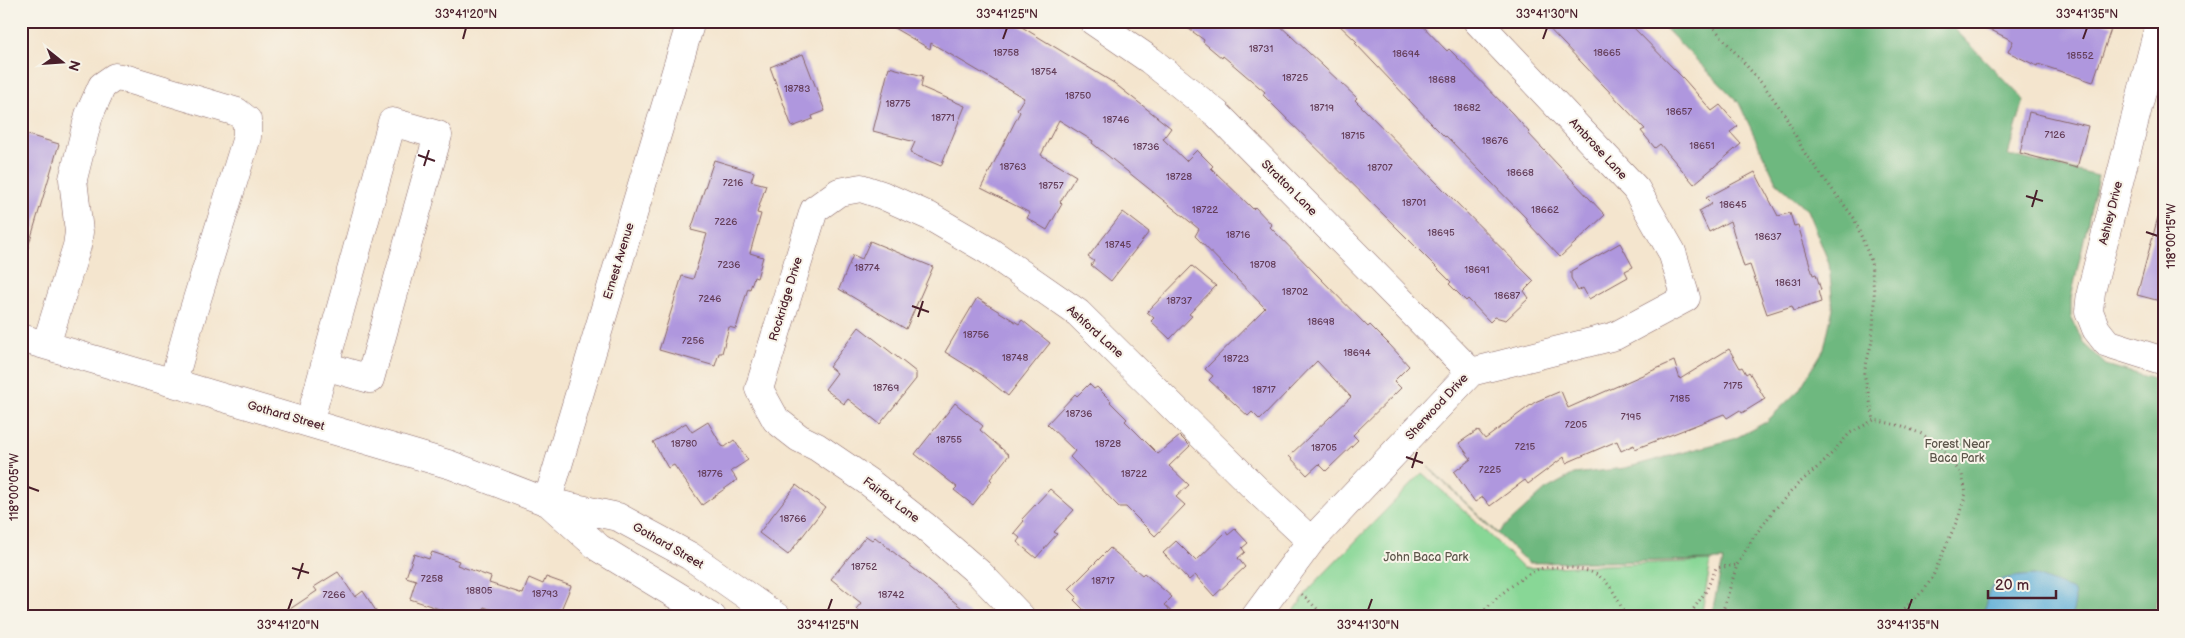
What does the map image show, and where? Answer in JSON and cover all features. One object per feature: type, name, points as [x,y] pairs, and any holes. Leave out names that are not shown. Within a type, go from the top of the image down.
[{"type":"street","name":"Ernest Avenue","points":[[548,502],[691,21]]},
{"type":"street","name":"Stratton Lane","points":[[1093,21],[1150,60],[1217,114],[1471,372]]},
{"type":"street","name":"Ambrose Lane","points":[[1477,21],[1636,189],[1672,252],[1686,298]]},
{"type":"street","name":"Ashley Drive","points":[[2160,21],[2091,292],[2090,311],[2096,329],[2107,343],[2164,362]]},
{"type":"street","points":[[34,342],[77,246],[79,232],[73,179],[89,115],[102,86],[115,77],[146,84],[237,112],[247,120],[248,137],[189,325],[173,383]]},
{"type":"street","points":[[309,423],[392,122],[438,135],[370,379],[325,366]]},
{"type":"street","name":"Ashford Lane","points":[[814,210],[839,192],[861,188],[882,195],[929,216],[989,251],[1078,313],[1311,541]]},
{"type":"street","name":"Rockridge Drive","points":[[759,389],[814,210]]},
{"type":"street","name":"Sherwood Drive","points":[[1255,617],[1283,576],[1311,541],[1471,372],[1615,336],[1686,298]]},
{"type":"street","name":"Gothard Street","points":[[34,342],[451,465],[548,502],[618,517],[690,556],[777,617]]},
{"type":"street","name":"Fairfax Lane","points":[[759,389],[776,420],[799,438],[817,447],[870,483],[926,527],[980,574],[1021,617]]},
{"type":"street","name":"Gothard Street","points":[[548,502],[599,548],[712,617]]},
{"type":"path","points":[[1708,21],[1765,88],[1785,115],[1804,152],[1854,218],[1871,260],[1875,302],[1872,341],[1864,373],[1874,420]]},
{"type":"path","points":[[1721,617],[1737,566],[1774,510],[1797,485],[1826,462],[1850,433],[1874,420],[1902,426],[1922,434],[1942,447],[1962,475],[1966,493],[1959,516],[1932,578],[1925,589],[1896,617]]},
{"type":"path","points":[[1688,617],[1706,592],[1716,568],[1737,566]]},
{"type":"path","points":[[1479,617],[1511,586],[1538,569],[1562,567],[1581,569],[1598,575],[1611,588],[1626,617]]},
{"type":"path","points":[[1283,576],[1325,617]]},
{"type":"green space","name":"Forest Near Baca Park","points":[[1658,21],[1947,21],[2024,100],[2008,155],[2098,176],[2071,298],[2071,317],[2084,344],[2106,365],[2164,382],[2164,581],[2152,617],[1711,617],[1723,560],[1528,563],[1428,467],[1498,533],[1545,490],[1574,474],[1625,468],[1734,439],[1766,422],[1799,390],[1824,349],[1833,308],[1829,263],[1807,210],[1776,182],[1739,103]]},
{"type":"green space","name":"John Baca Park","points":[[1422,473],[1474,519],[1523,568],[1711,561],[1701,617],[1290,617],[1310,588]]},
{"type":"water","points":[[2034,575],[2073,590],[2075,600],[2071,617],[1984,617],[1988,594],[1997,582],[2012,577]]},
{"type":"building","points":[[882,21],[1012,21],[1114,83],[1171,128],[1163,139],[1186,161],[1197,150],[1213,166],[1211,168],[1253,209],[1255,207],[1272,225],[1270,227],[1368,327],[1370,325],[1390,345],[1409,366],[1394,381],[1401,388],[1353,435],[1358,440],[1326,471],[1319,464],[1307,475],[1289,456],[1351,397],[1317,361],[1260,420],[1252,412],[1248,416],[1209,380],[1213,376],[1205,369],[1265,308],[1195,236],[1199,229],[1092,143],[1093,141],[1059,120],[1041,155],[1076,176],[1060,202],[1062,204],[1047,230],[1027,218],[1030,213],[981,188],[1020,112],[1017,109],[1024,98],[931,43],[930,49]]},
{"type":"building","points":[[1178,21],[1275,21],[1357,98],[1355,100],[1534,281],[1524,291],[1529,298],[1506,320],[1495,317],[1490,322],[1468,299],[1466,301],[1449,284],[1451,282],[1263,95],[1265,92],[1223,56],[1222,58],[1203,42],[1204,40]]},
{"type":"building","points":[[1335,21],[1418,21],[1447,51],[1449,49],[1512,113],[1528,133],[1605,215],[1560,257],[1528,223],[1526,218],[1431,123],[1355,43],[1357,42]]},
{"type":"building","points":[[1542,21],[1627,21],[1684,79],[1712,111],[1720,105],[1738,126],[1730,132],[1741,144],[1694,184],[1660,144],[1655,148],[1641,131],[1645,129]]},
{"type":"building","points":[[1973,21],[2098,21],[2112,26],[2093,82],[2038,64],[2037,66],[2008,52],[2013,41]]},
{"type":"building","points":[[803,54],[825,111],[812,116],[813,119],[792,127],[770,67]]},
{"type":"building","points":[[889,67],[923,76],[921,87],[965,106],[941,166],[910,153],[915,142],[873,131]]},
{"type":"building","points":[[2029,112],[2088,126],[2077,168],[2020,153]]},
{"type":"building","points":[[21,133],[59,144],[26,254],[21,253]]},
{"type":"building","points":[[714,160],[754,172],[751,181],[766,185],[757,213],[761,214],[750,253],[763,257],[757,278],[754,277],[750,289],[748,288],[736,329],[729,327],[722,353],[719,353],[715,366],[659,350],[682,276],[693,279],[707,234],[691,230]]},
{"type":"building","points":[[1755,172],[1778,216],[1790,213],[1794,226],[1798,225],[1813,275],[1816,274],[1821,290],[1818,291],[1821,302],[1794,311],[1792,306],[1767,314],[1750,265],[1744,267],[1730,221],[1709,232],[1699,211],[1712,204],[1706,198]]},
{"type":"building","points":[[1123,212],[1149,232],[1111,281],[1091,265],[1094,261],[1088,257]]},
{"type":"building","points":[[2158,217],[2164,218],[2164,302],[2137,295]]},
{"type":"building","points":[[870,241],[933,267],[906,329],[839,289],[853,255],[862,259]]},
{"type":"building","points":[[1620,243],[1633,267],[1625,271],[1628,277],[1589,299],[1583,288],[1578,291],[1571,278],[1571,271]]},
{"type":"building","points":[[1192,266],[1216,286],[1189,314],[1192,316],[1170,339],[1151,321],[1154,318],[1147,312]]},
{"type":"building","points":[[977,298],[1019,324],[1022,320],[1050,343],[1008,396],[982,375],[945,352]]},
{"type":"building","points":[[859,327],[916,372],[916,379],[880,424],[848,399],[844,404],[825,389],[837,373],[829,367]]},
{"type":"building","points":[[1729,349],[1740,368],[1742,367],[1746,374],[1749,372],[1765,399],[1742,413],[1740,410],[1727,418],[1724,414],[1635,449],[1634,445],[1621,451],[1617,441],[1566,463],[1564,457],[1528,484],[1525,480],[1490,506],[1483,497],[1475,502],[1454,472],[1471,459],[1459,443],[1478,430],[1485,439],[1535,402],[1561,391],[1568,408],[1674,361],[1680,379]]},
{"type":"building","points":[[1089,384],[1094,389],[1097,387],[1111,401],[1127,419],[1125,421],[1158,454],[1180,436],[1190,446],[1169,466],[1189,485],[1176,497],[1185,505],[1155,536],[1126,507],[1119,507],[1070,457],[1075,451],[1047,424],[1075,394],[1077,396]]},
{"type":"building","points":[[955,403],[983,426],[980,430],[1009,455],[973,505],[954,490],[957,487],[915,454]]},
{"type":"building","points":[[708,422],[722,446],[725,447],[734,440],[748,460],[731,471],[737,480],[702,505],[674,465],[668,468],[653,442],[686,423],[692,432]]},
{"type":"building","points":[[796,485],[825,507],[788,555],[759,533]]},
{"type":"building","points":[[1050,489],[1074,510],[1054,532],[1057,534],[1036,558],[1017,542],[1020,538],[1014,533],[1024,521],[1022,519]]},
{"type":"building","points":[[1235,529],[1248,543],[1242,548],[1245,552],[1238,558],[1245,567],[1214,596],[1195,575],[1189,580],[1163,553],[1176,541],[1196,561],[1226,532],[1228,535]]},
{"type":"building","points":[[866,536],[872,540],[875,537],[973,617],[865,617],[856,609],[861,603],[831,579]]},
{"type":"building","points":[[1110,548],[1172,597],[1164,605],[1177,617],[1091,617],[1074,600],[1077,597],[1069,589]]},
{"type":"building","points":[[432,552],[459,561],[457,565],[491,577],[489,583],[523,594],[529,578],[543,584],[546,577],[571,586],[558,617],[514,617],[484,607],[481,617],[463,617],[410,599],[416,580],[406,577],[414,554],[429,559]]},
{"type":"building","points":[[338,572],[355,597],[363,591],[380,617],[278,617],[317,591],[314,587]]}]
